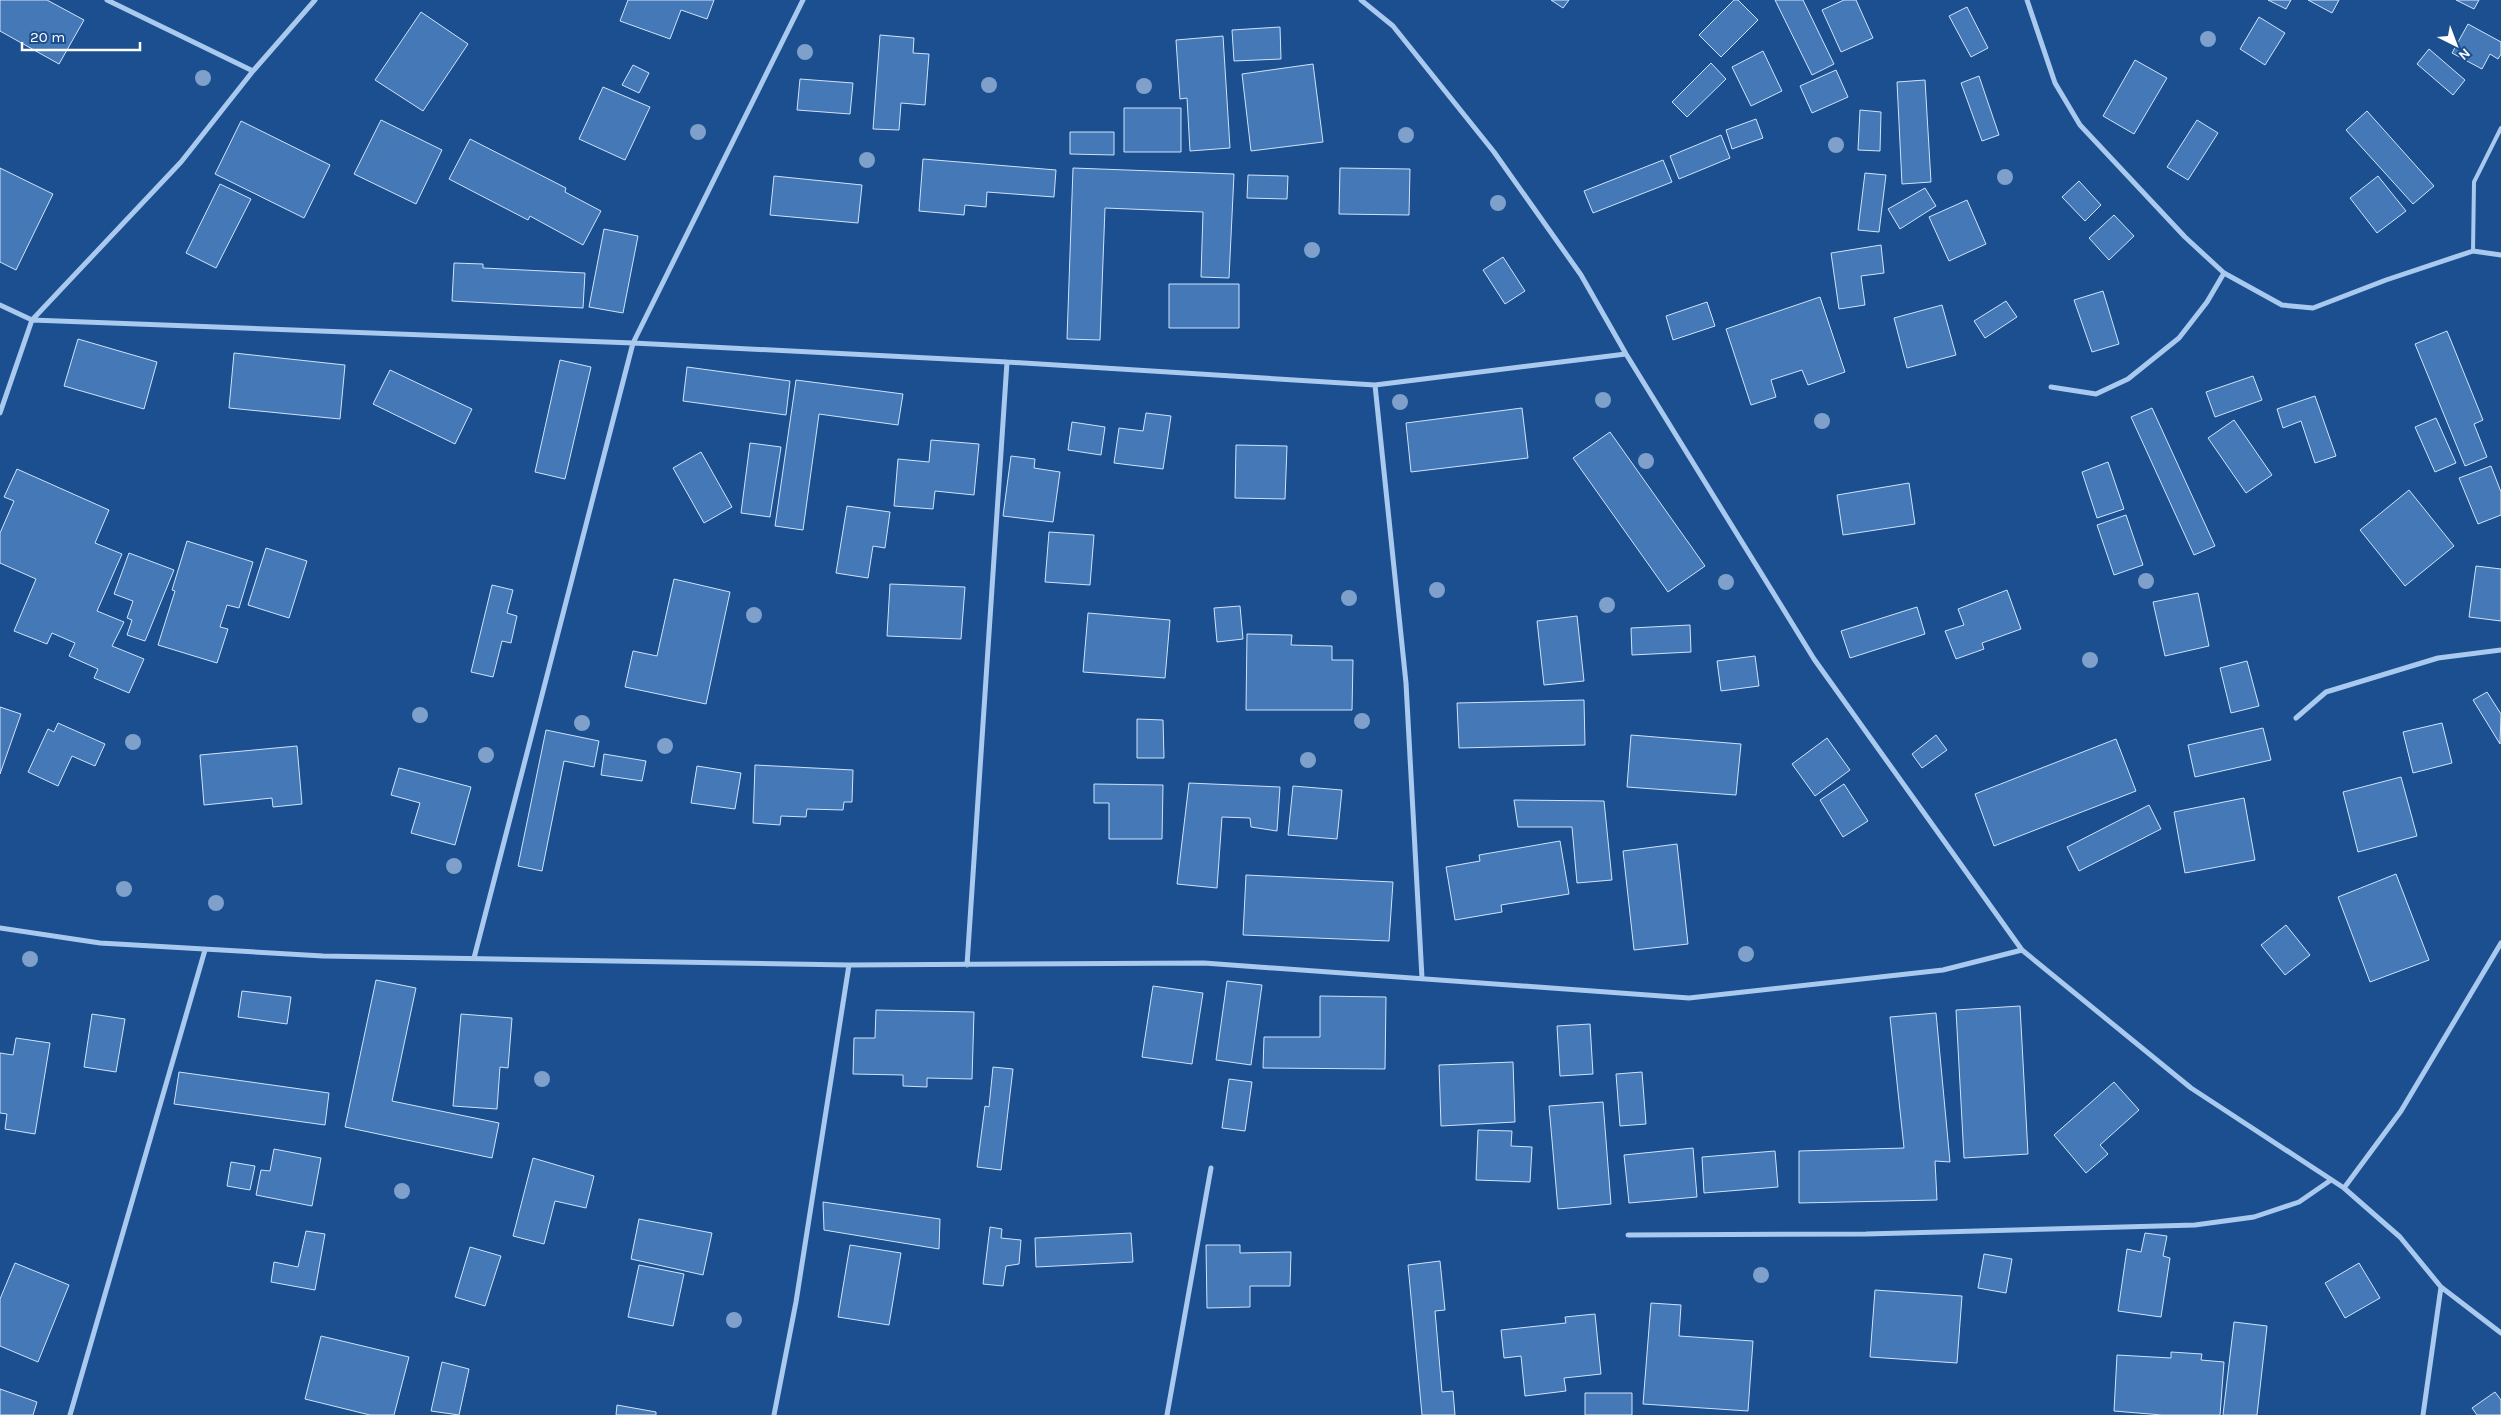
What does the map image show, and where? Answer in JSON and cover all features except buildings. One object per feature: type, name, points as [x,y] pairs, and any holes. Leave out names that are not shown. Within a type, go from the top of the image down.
[{"type":"street","points":[[107,0],[253,71]]},
{"type":"street","points":[[0,413],[32,320],[181,162],[253,71],[315,0]]},
{"type":"street","points":[[474,958],[634,343],[803,0]]},
{"type":"street","points":[[1361,0],[1393,26],[1494,152],[1581,275],[1626,354],[1814,659],[2022,950],[2191,1088],[2344,1188],[2400,1236],[2441,1287],[2501,1333]]},
{"type":"street","points":[[2027,0],[2055,84],[2080,125],[2185,237],[2224,273],[2282,305],[2313,308],[2386,280],[2473,251],[2501,255]]},
{"type":"street","points":[[2051,387],[2096,394],[2128,379],[2179,338],[2207,302],[2224,273]]},
{"type":"street","points":[[0,305],[32,320],[634,343],[1007,362],[1375,385],[1626,354]]},
{"type":"street","points":[[967,965],[1007,362]]},
{"type":"street","points":[[1375,385],[1406,683],[1422,978]]},
{"type":"street","points":[[2296,718],[2326,692],[2438,658],[2501,650]]},
{"type":"street","points":[[0,928],[100,943],[323,956],[849,965],[1204,962],[1688,998],[1943,970],[2022,950]]},
{"type":"street","points":[[2344,1188],[2401,1111],[2501,943]]},
{"type":"street","points":[[70,1415],[206,950]]},
{"type":"street","points":[[774,1415],[796,1302],[849,965]]},
{"type":"street","points":[[1167,1415],[1211,1168]]},
{"type":"street","points":[[1628,1235],[1866,1234],[2195,1225],[2254,1217],[2299,1202],[2331,1180]]},
{"type":"street","points":[[2423,1415],[2441,1287]]},
{"type":"lane","points":[[2473,251],[2474,182],[2501,128]]}]
